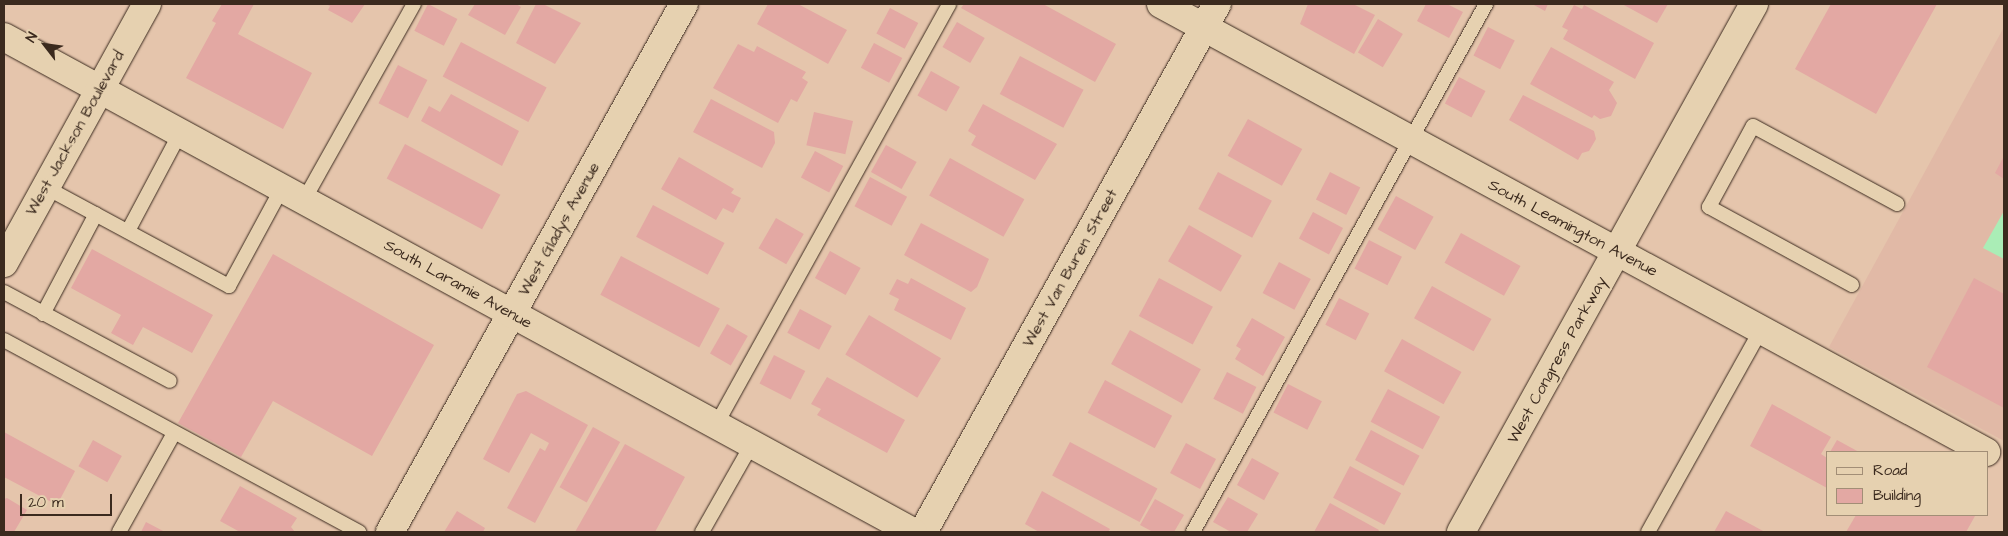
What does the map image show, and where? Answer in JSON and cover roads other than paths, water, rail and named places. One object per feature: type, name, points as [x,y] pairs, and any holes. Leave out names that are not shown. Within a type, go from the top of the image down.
[{"type":"street","name":"West Jackson Boulevard","points":[[4,263],[147,4]]},
{"type":"street","name":"West Gladys Avenue","points":[[394,531],[684,4]]},
{"type":"street","name":"South Leamington Avenue","points":[[1161,4],[1984,451]]},
{"type":"street","name":"West Van Buren Street","points":[[923,532],[1217,4]]},
{"type":"street","name":"West Congress Parkway","points":[[1461,532],[1754,4]]},
{"type":"street","name":"South Laramie Avenue","points":[[4,36],[913,532]]},
{"type":"street","name":"South Leamington Avenue","points":[[1988,453],[2004,462]]},
{"type":"lane","points":[[46,187],[229,286],[293,194],[414,4]]},
{"type":"lane","points":[[716,425],[949,4]]},
{"type":"lane","points":[[1193,532],[1486,4]]},
{"type":"lane","points":[[1852,285],[1709,207],[1753,126],[1897,204]]},
{"type":"lane","points":[[128,231],[180,133]]},
{"type":"lane","points":[[43,314],[96,214]]},
{"type":"lane","points":[[4,292],[170,381]]},
{"type":"lane","points":[[1648,532],[1761,330]]},
{"type":"lane","points":[[4,340],[358,532]]},
{"type":"lane","points":[[119,532],[174,433]]},
{"type":"lane","points":[[702,532],[752,444]]}]
